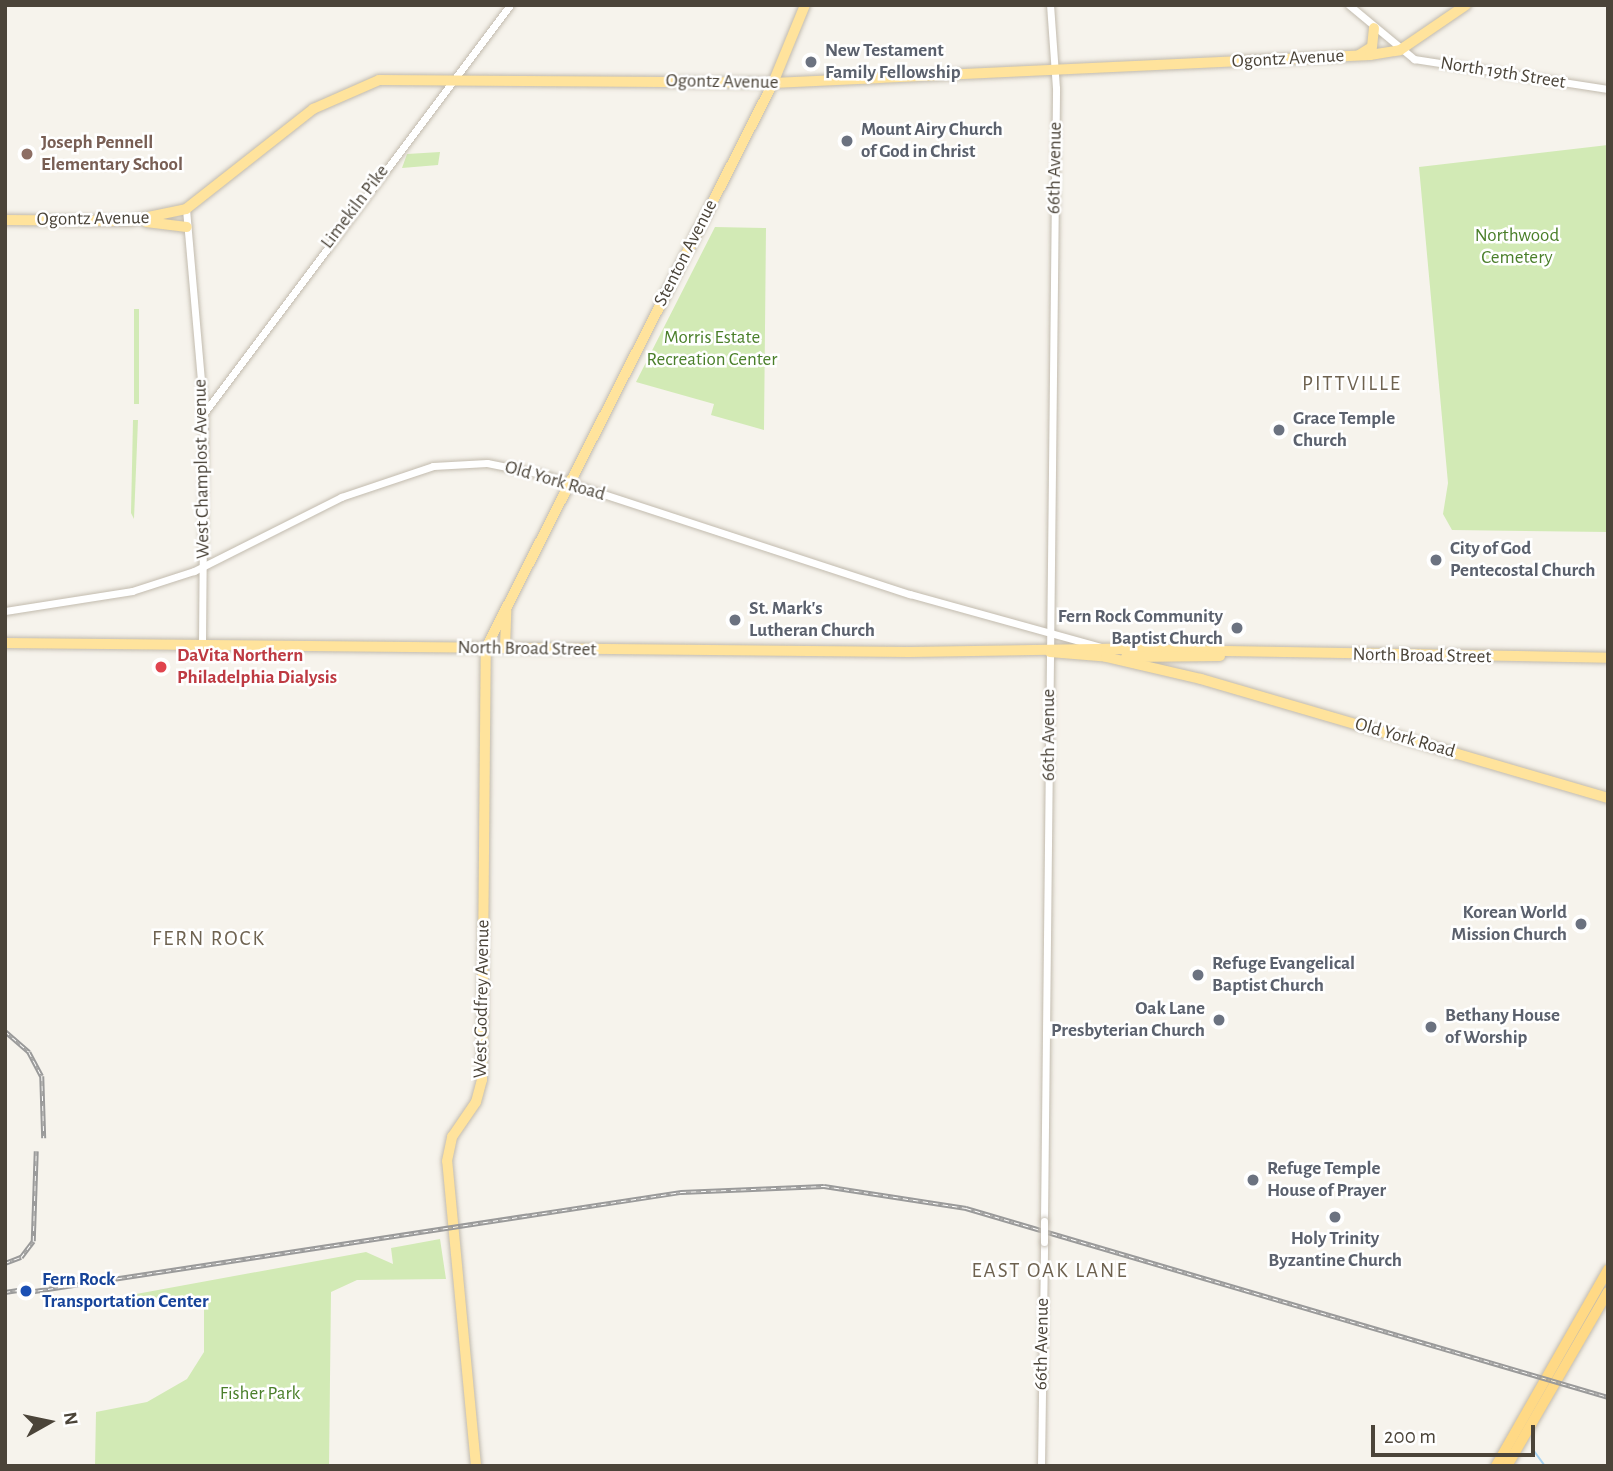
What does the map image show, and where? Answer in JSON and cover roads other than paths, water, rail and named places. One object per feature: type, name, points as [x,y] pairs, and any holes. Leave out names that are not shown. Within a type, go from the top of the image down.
[{"type":"highway","points":[[1496,1466],[1608,1270]]},
{"type":"highway","points":[[1507,1466],[1608,1292]]},
{"type":"main road","name":"Stenton Avenue","points":[[486,648],[508,600],[773,83],[805,5]]},
{"type":"main road","name":"Ogontz Avenue","points":[[5,220],[143,221],[186,209],[332,97],[379,80],[773,83],[1357,56],[1400,50],[1466,5]]},
{"type":"main road","points":[[1357,56],[1372,47],[1374,28]]},
{"type":"main road","points":[[143,221],[187,227]]},
{"type":"main road","points":[[505,648],[508,600]]},
{"type":"main road","name":"North Broad Street","points":[[5,643],[1050,652],[1206,658],[1237,654]]},
{"type":"main road","name":"West Godfrey Avenue","points":[[476,1466],[447,1161],[452,1137],[477,1102],[482,1080],[486,648]]},
{"type":"main road","name":"North Broad Street","points":[[1108,653],[1144,650],[1237,654],[1608,658]]},
{"type":"main road","name":"Old York Road","points":[[1144,650],[1201,679]]},
{"type":"main road","name":"Old York Road","points":[[1108,653],[1608,798]]},
{"type":"main road","points":[[1201,679],[1206,658]]},
{"type":"street","name":"Limekiln Pike","points":[[204,412],[510,5]]},
{"type":"street","name":"66th Avenue","points":[[1041,1466],[1055,70],[1050,5]]},
{"type":"street","points":[[1349,5],[1400,50]]},
{"type":"street","name":"North 19th Street","points":[[1400,50],[1414,59],[1608,89]]},
{"type":"street","name":"West Champlost Avenue","points":[[186,209],[204,412],[202,645]]},
{"type":"street","name":"Old York Road","points":[[5,611],[132,590],[203,566],[323,504],[433,466],[500,464],[910,594],[1050,631],[1108,653]]},
{"type":"waterway","points":[[1534,1451],[1545,1466]]},
{"type":"railway","points":[[5,1031],[29,1052],[42,1076],[44,1138]]},
{"type":"railway","points":[[5,1263],[21,1257],[33,1241],[36,1151]]},
{"type":"railway","points":[[28,1292],[681,1192],[824,1186],[966,1208],[1608,1397]]},
{"type":"railway","points":[[5,1292],[23,1289]]},
{"type":"place","name":"New Testament Family Fellowship","points":[[811,62]]},
{"type":"place","name":"Mount Airy Church of God in Christ","points":[[847,141]]},
{"type":"place","name":"Joseph Pennell Elementary School","points":[[27,154]]},
{"type":"place","name":"Grace Temple Church","points":[[1279,430]]},
{"type":"place","name":"City of God Pentecostal Church","points":[[1436,560]]},
{"type":"place","name":"St. Mark's Lutheran Church","points":[[735,620]]},
{"type":"place","name":"Fern Rock Community Baptist Church","points":[[1237,628]]},
{"type":"place","name":"DaVita Northern Philadelphia Dialysis","points":[[161,667]]},
{"type":"place","name":"Korean World Mission Church","points":[[1581,924]]},
{"type":"place","name":"Refuge Evangelical Baptist Church","points":[[1198,975]]},
{"type":"place","name":"Oak Lane Presbyterian Church","points":[[1219,1020]]},
{"type":"place","name":"Bethany House of Worship","points":[[1431,1027]]},
{"type":"place","name":"Refuge Temple House of Prayer","points":[[1253,1180]]},
{"type":"place","name":"Holy Trinity Byzantine Church","points":[[1335,1217]]},
{"type":"place","name":"Fern Rock Transportation Center","points":[[26,1291]]},
{"type":"district","name":"PITTVILLE","points":[[1352,384]]},
{"type":"district","name":"FERN ROCK","points":[[209,939]]},
{"type":"district","name":"EAST OAK LANE","points":[[1050,1271]]},
{"type":"park label","name":"Northwood Cemetery","points":[[1517,247]]},
{"type":"park label","name":"Morris Estate Recreation Center","points":[[712,349]]},
{"type":"park label","name":"Fisher Park","points":[[260,1394]]}]
